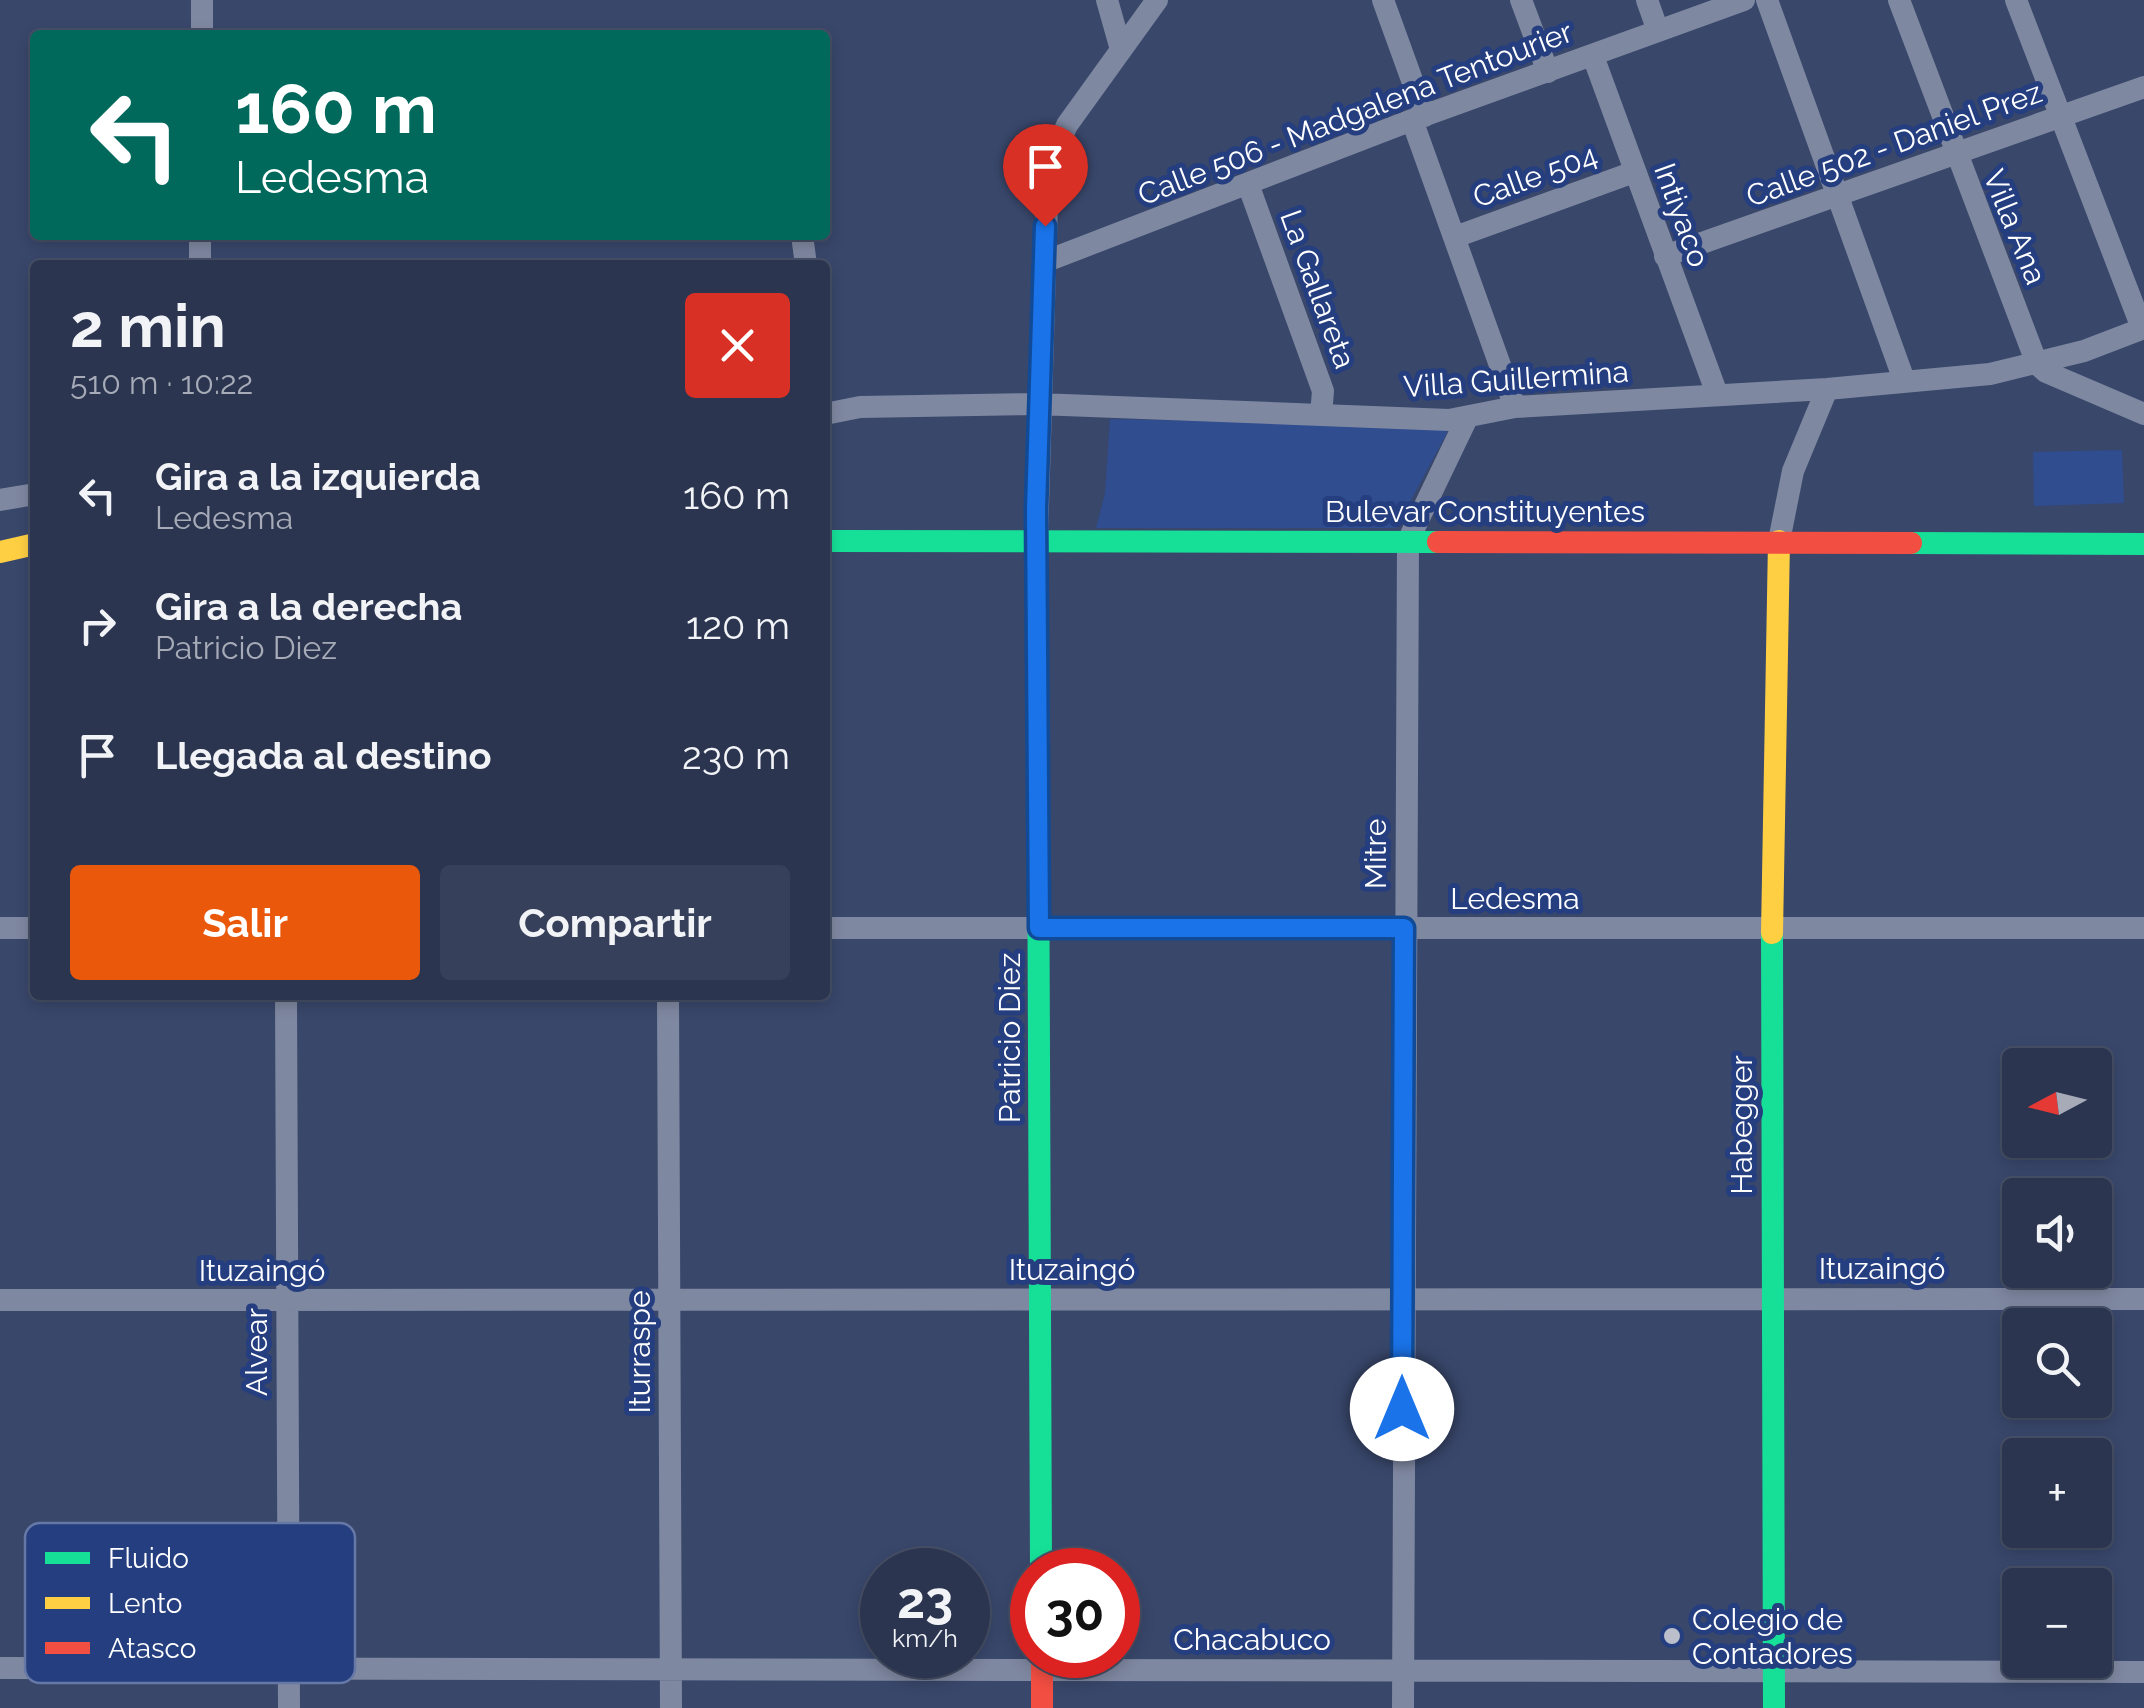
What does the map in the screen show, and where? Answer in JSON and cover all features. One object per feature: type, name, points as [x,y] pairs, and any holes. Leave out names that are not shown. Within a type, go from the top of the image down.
[{"type":"street","points":[[202,0],[202,30]]},
{"type":"street","points":[[1106,0],[1120,46]]},
{"type":"street","name":"Patricio Diez","points":[[1041,1548],[1037,540],[1046,190],[1055,146],[1120,46],[1157,0]]},
{"type":"street","points":[[1383,0],[1456,237],[1515,407]]},
{"type":"street","points":[[1520,0],[1548,72]]},
{"type":"street","points":[[1647,0],[1658,31]]},
{"type":"street","name":"Calle 506 - Madgalena Tentourier","points":[[1044,262],[1419,118],[1744,0]]},
{"type":"street","points":[[1768,0],[1904,380]]},
{"type":"street","name":"Villa Ana","points":[[1899,0],[1954,155],[2037,364]]},
{"type":"street","points":[[2016,0],[2143,328]]},
{"type":"street","name":"Intiyaco","points":[[1593,56],[1717,394]]},
{"type":"street","name":"Calle 502 - Daniel Prez","points":[[1665,256],[2144,88]]},
{"type":"street","name":"Calle 504","points":[[1456,237],[1634,172]]},
{"type":"street","name":"La Gallareta","points":[[1248,184],[1323,391],[1321,415]]},
{"type":"street","name":"Villa Guillermina","points":[[830,413],[860,408],[1038,404],[1467,418],[1515,407],[1828,389],[1990,374],[2037,364],[2143,328]]},
{"type":"street","points":[[2037,364],[2046,372],[2144,414]]},
{"type":"street","points":[[1779,542],[1789,483],[1828,389]]},
{"type":"street","points":[[1408,541],[1467,418]]},
{"type":"street","points":[[0,500],[30,495]]},
{"type":"street","name":"Bulevar Constituyentes","points":[[830,541],[2144,544]]},
{"type":"street","name":"Mitre","points":[[1404,1708],[1402,1298],[1408,541]]},
{"type":"street","name":"Habegger","points":[[1774,1708],[1772,929],[1779,542]]},
{"type":"street","points":[[0,552],[30,545]]},
{"type":"street","points":[[0,928],[30,928]]},
{"type":"street","name":"Ledesma","points":[[830,928],[2144,928]]},
{"type":"street","name":"Alvear","points":[[286,1000],[288,1523]]},
{"type":"street","name":"Iturraspe","points":[[668,1000],[671,1708]]},
{"type":"street","name":"Ituzaingó","points":[[0,1300],[2144,1299]]},
{"type":"street","name":"Chacabuco","points":[[355,1668],[672,1669],[1010,1663]]},
{"type":"street","name":"Chacabuco","points":[[1140,1664],[2144,1672]]},
{"type":"street","points":[[1042,1678],[1042,1708]]},
{"type":"shaded area","points":[[1110,419],[1446,426],[1447,433],[1396,528],[1096,528],[1105,493]]},
{"type":"shaded area","points":[[2122,450],[2124,503],[2034,506],[2033,452]]},
{"type":"traffic: fast","points":[[1037,540],[1041,1548]]},
{"type":"traffic: fast","points":[[830,541],[1438,542]]},
{"type":"traffic: fast","points":[[1911,543],[2144,544]]},
{"type":"traffic: fast","points":[[1772,933],[1774,1708]]},
{"type":"traffic: slow","points":[[1772,933],[1779,541]]},
{"type":"traffic: slow","points":[[0,552],[30,545]]},
{"type":"traffic: jam","points":[[1438,542],[1911,543]]},
{"type":"traffic: jam","points":[[1042,1678],[1042,1708]]},
{"type":"place","name":"Colegio de Contadores","points":[[1672,1636]]},
{"type":"route","points":[[1045,226],[1036,509],[1039,928],[1404,928],[1402,1409]]}]
